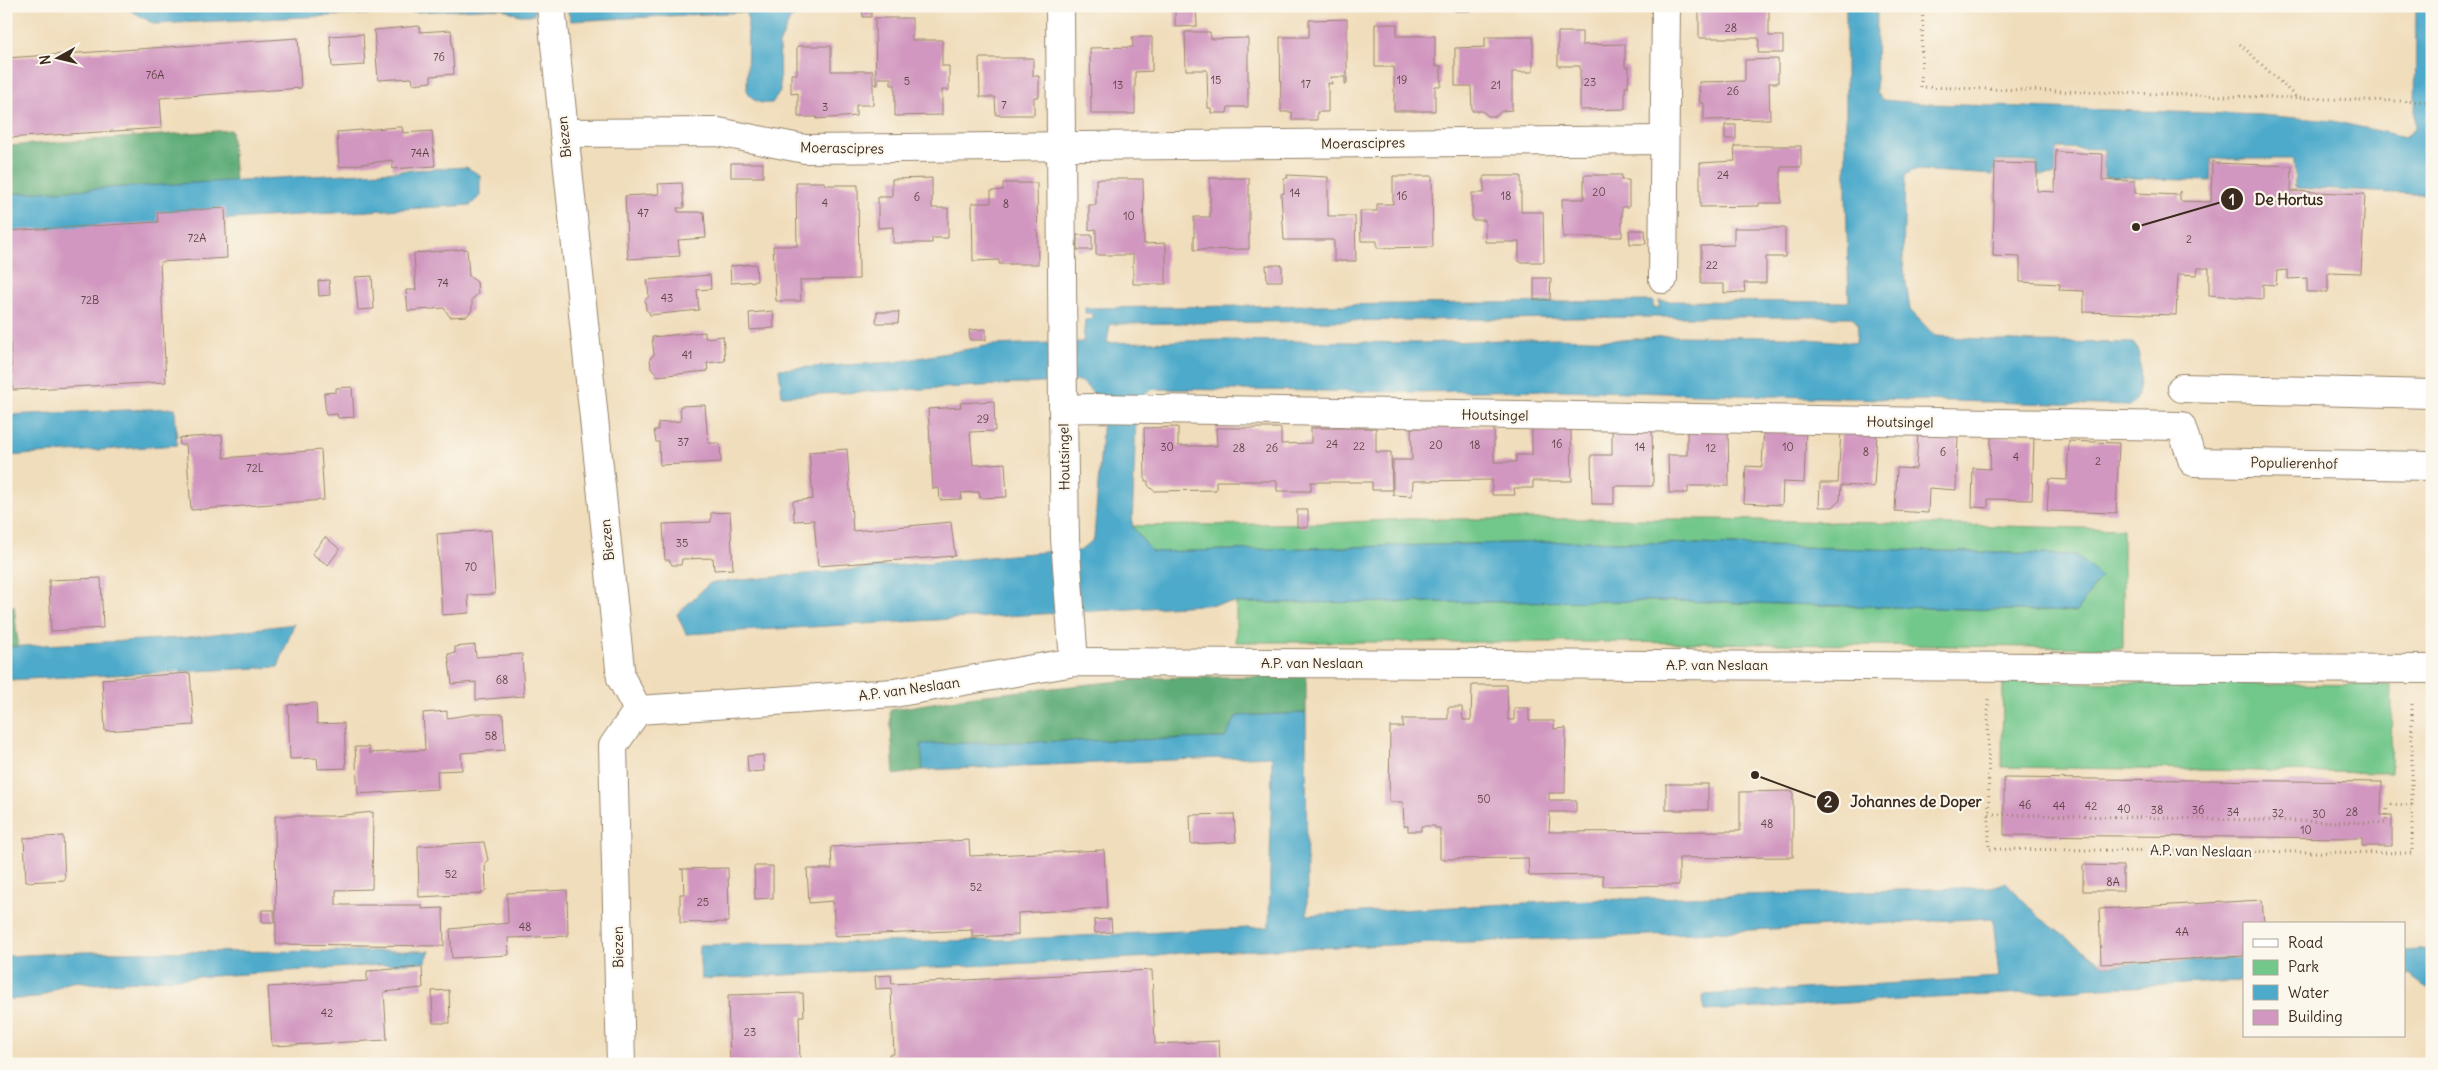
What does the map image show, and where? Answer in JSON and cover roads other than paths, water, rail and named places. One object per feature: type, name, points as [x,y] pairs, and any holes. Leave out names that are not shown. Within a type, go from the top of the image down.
[{"type":"street","name":"Biezen","points":[[552,6],[621,678],[638,710],[614,746],[621,1064]]},
{"type":"street","points":[[1663,279],[1663,140],[1666,7]]},
{"type":"street","points":[[1060,8],[1063,400]]},
{"type":"street","name":"Moerascipres","points":[[564,133],[718,132],[805,149],[1663,140]]},
{"type":"street","points":[[2182,388],[2432,394]]},
{"type":"street","name":"Houtsingel","points":[[1074,662],[1066,539],[1063,400],[1092,408],[2181,426]]},
{"type":"street","name":"Populierenhof","points":[[2181,426],[2193,462],[2432,466]]},
{"type":"street","name":"A.P. van Neslaan","points":[[638,710],[894,693],[1074,662],[2422,669]]},
{"type":"water","points":[[123,6],[536,6],[534,15],[519,15],[501,8],[154,24]]},
{"type":"water","points":[[566,6],[829,6],[811,8],[790,19],[779,45],[780,92],[772,103],[767,103],[754,100],[747,90],[748,19],[745,12],[571,21]]},
{"type":"water","points":[[1846,6],[1877,6],[1876,93],[1883,100],[1931,104],[2261,115],[2333,121],[2405,137],[2415,129],[2416,11],[2413,6],[2432,6],[2432,193],[2415,194],[2295,188],[2294,159],[2211,159],[2210,181],[2104,177],[2104,149],[2057,148],[2055,175],[2038,176],[2037,162],[1996,161],[1993,175],[1917,170],[1911,171],[1905,176],[1903,262],[1910,310],[1935,336],[2030,342],[2133,343],[2137,348],[2139,356],[2140,385],[2138,394],[2130,406],[1557,390],[1409,392],[1153,389],[1136,400],[1101,401],[1081,381],[782,396],[779,369],[896,362],[992,345],[1083,342],[1085,320],[1092,319],[1092,313],[1085,313],[1085,308],[1653,301],[1653,307],[1659,308],[1659,301],[1849,302],[1846,195]],"holes":[[[1646,317],[1852,317],[1858,324],[1856,343],[1786,337],[1668,336],[1622,340],[1557,338],[1420,343],[1222,340],[1107,343],[1110,324]]]},
{"type":"water","points":[[466,167],[480,175],[480,196],[471,205],[6,232],[6,194]]},
{"type":"water","points":[[175,408],[177,445],[6,456],[6,415]]},
{"type":"water","points":[[1103,418],[1136,419],[1132,526],[1152,552],[1590,541],[2076,555],[2101,577],[2076,612],[1674,601],[1236,603],[686,634],[677,614],[710,583],[1054,551],[1080,551],[1094,539]]},
{"type":"water","points":[[294,624],[278,667],[6,680],[6,647],[182,638]]},
{"type":"water","points":[[1306,713],[1307,915],[1563,901],[1992,887],[2006,882],[2039,917],[2103,965],[2243,958],[2243,981],[1704,1011],[1703,995],[1999,977],[1993,918],[1650,935],[1179,953],[1152,957],[701,979],[699,945],[997,940],[1269,927],[1272,756],[923,770],[921,744],[1225,738],[1237,716]]},
{"type":"water","points":[[2432,949],[2432,991],[2410,975],[2406,975],[2406,951]]},
{"type":"water","points":[[430,951],[425,962],[93,984],[74,982],[67,983],[34,998],[6,999],[6,956],[84,952]]},
{"type":"place","name":"De Hortus","points":[[2136,227]]},
{"type":"place","name":"Johannes de Doper","points":[[1755,775]]}]
